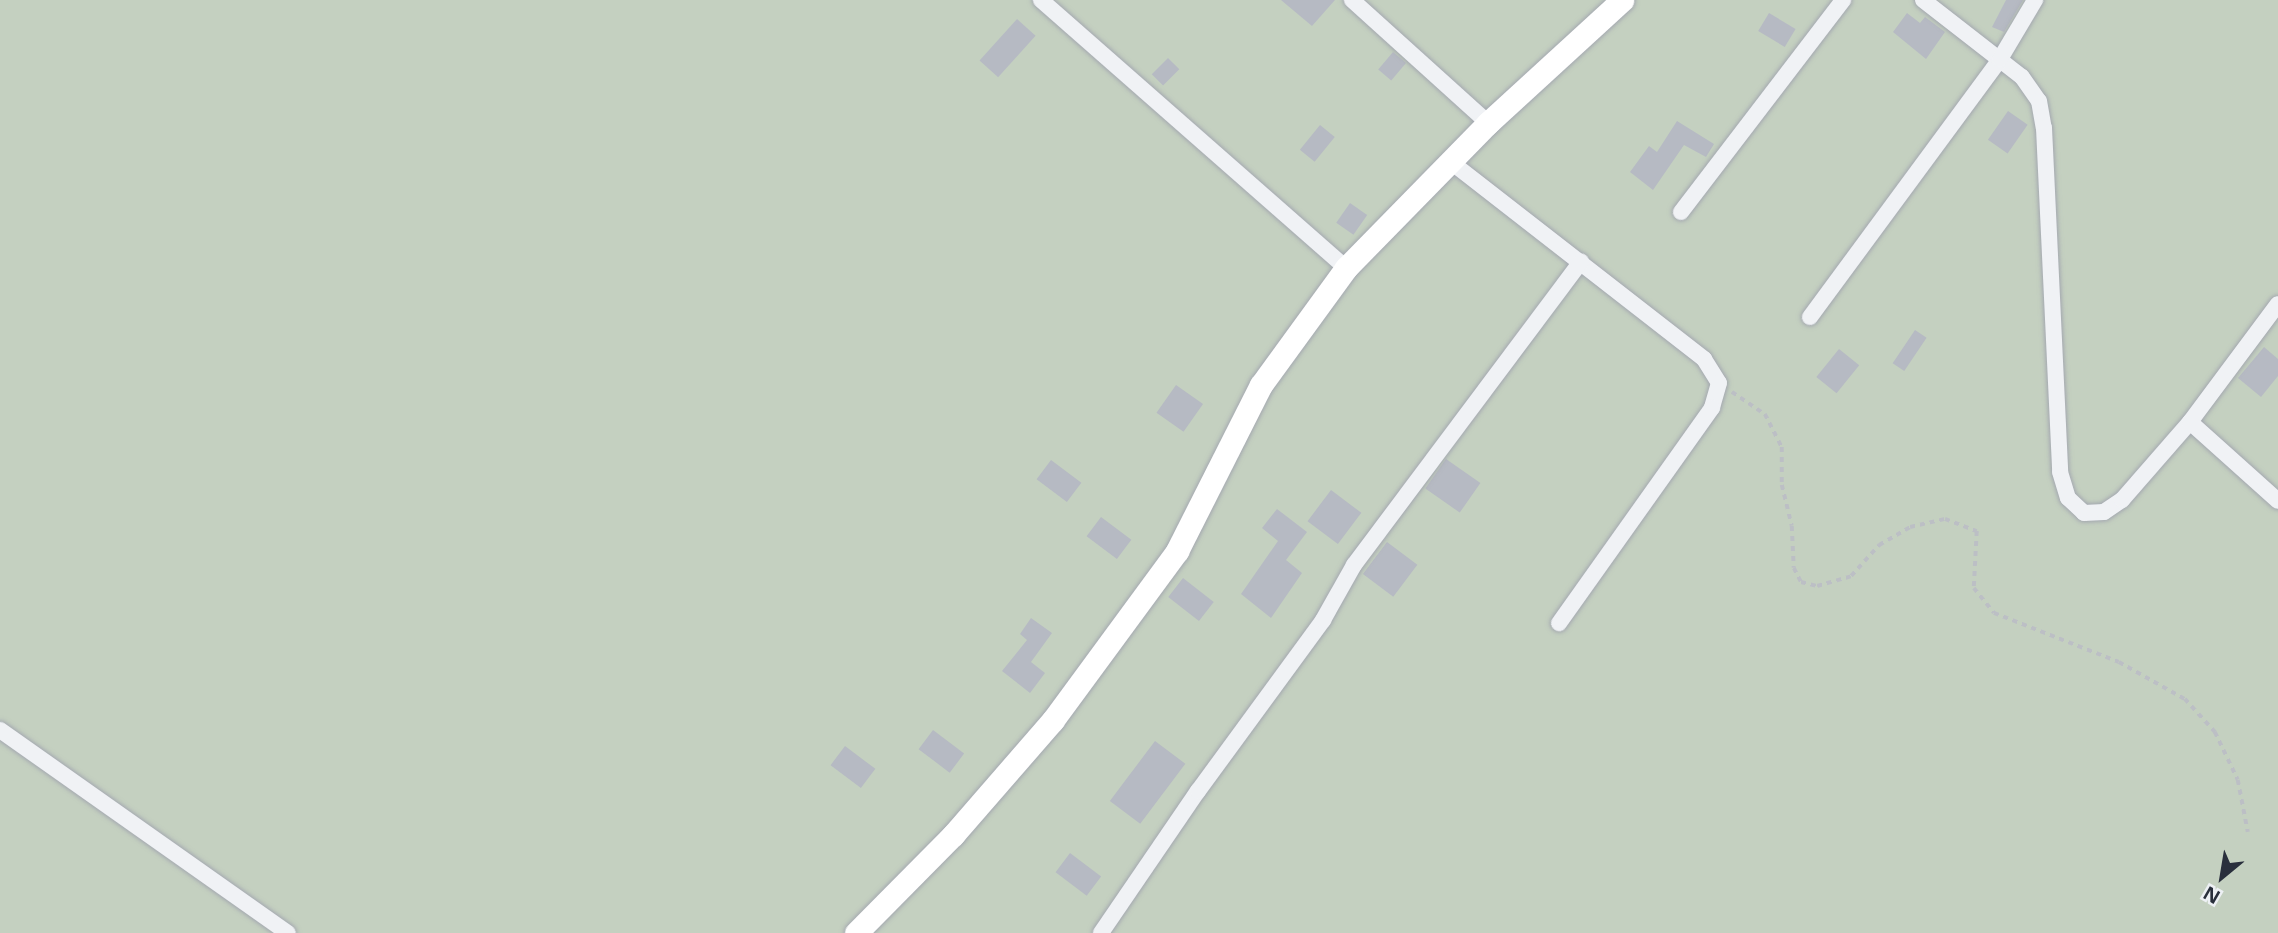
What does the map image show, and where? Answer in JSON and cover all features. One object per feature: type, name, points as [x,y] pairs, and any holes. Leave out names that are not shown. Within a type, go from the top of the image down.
[{"type":"street","points":[[1041,0],[1346,268]]},
{"type":"street","points":[[1352,0],[1488,123]]},
{"type":"street","points":[[856,933],[953,835],[1053,720],[1153,585],[1177,551],[1261,385],[1346,268],[1488,123],[1621,0]]},
{"type":"street","points":[[1681,212],[1843,0]]},
{"type":"street","points":[[1923,0],[2022,77],[2039,101],[2044,128],[2060,472],[2068,498],[2084,513],[2104,512],[2122,500],[2273,323],[2278,304]]},
{"type":"street","points":[[1810,317],[2000,60],[2035,0]]},
{"type":"street","points":[[1451,162],[1704,359],[1719,383],[1712,408],[1559,623]]},
{"type":"street","points":[[1101,933],[1198,791],[1323,620],[1354,565],[1581,262]]},
{"type":"street","points":[[2190,422],[2278,501]]},
{"type":"street","points":[[0,730],[288,933]]},
{"type":"path","points":[[1719,383],[1765,414],[1782,447],[1783,485],[1792,526],[1794,568],[1801,582],[1817,586],[1851,576],[1879,545],[1910,527],[1945,519],[1977,531],[1974,588],[1994,613],[2119,662],[2185,699],[2215,733],[2238,780],[2248,832]]},
{"type":"green space","points":[[0,0],[2278,0],[2278,933],[0,933]]},
{"type":"building","points":[[1281,0],[1335,0],[1312,26]]},
{"type":"building","points":[[2006,0],[2023,0],[2004,32],[1992,27]]},
{"type":"building","points":[[1769,13],[1796,29],[1785,47],[1758,31]]},
{"type":"building","points":[[1907,13],[1920,23],[1925,17],[1945,32],[1926,59],[1893,32]]},
{"type":"building","points":[[1017,19],[1036,36],[998,77],[980,61]]},
{"type":"building","points":[[1393,52],[1406,63],[1391,81],[1378,70]]},
{"type":"building","points":[[1168,58],[1179,69],[1163,86],[1152,74]]},
{"type":"building","points":[[2008,111],[2028,125],[2008,153],[1988,140]]},
{"type":"building","points":[[1677,121],[1714,144],[1706,157],[1684,145],[1653,190],[1630,172],[1649,146],[1657,152]]},
{"type":"building","points":[[1320,125],[1335,137],[1315,162],[1300,150]]},
{"type":"building","points":[[1350,203],[1367,215],[1353,235],[1336,223]]},
{"type":"building","points":[[1915,330],[1927,338],[1904,371],[1893,363]]},
{"type":"building","points":[[2264,347],[2278,359],[2278,376],[2261,397],[2238,378]]},
{"type":"building","points":[[1839,349],[1859,365],[1837,393],[1816,377]]},
{"type":"building","points":[[1176,385],[1203,404],[1184,432],[1156,413]]},
{"type":"building","points":[[1446,459],[1480,483],[1460,513],[1425,488]]},
{"type":"building","points":[[1051,460],[1081,483],[1067,502],[1037,479]]},
{"type":"building","points":[[1331,490],[1361,513],[1338,544],[1308,521]]},
{"type":"building","points":[[1277,509],[1307,532],[1286,560],[1302,573],[1271,618],[1241,594],[1278,541],[1262,528]]},
{"type":"building","points":[[1101,517],[1131,540],[1117,559],[1087,536]]},
{"type":"building","points":[[1387,542],[1417,565],[1393,597],[1363,574]]},
{"type":"building","points":[[1183,578],[1214,602],[1199,621],[1168,597]]},
{"type":"building","points":[[1031,618],[1052,633],[1031,662],[1045,673],[1030,693],[1002,671],[1027,640],[1020,634]]},
{"type":"building","points":[[933,730],[964,753],[950,773],[919,749]]},
{"type":"building","points":[[1155,741],[1185,764],[1140,824],[1110,801]]},
{"type":"building","points":[[845,746],[875,769],[861,788],[831,765]]},
{"type":"building","points":[[1070,853],[1101,876],[1087,896],[1056,872]]}]
